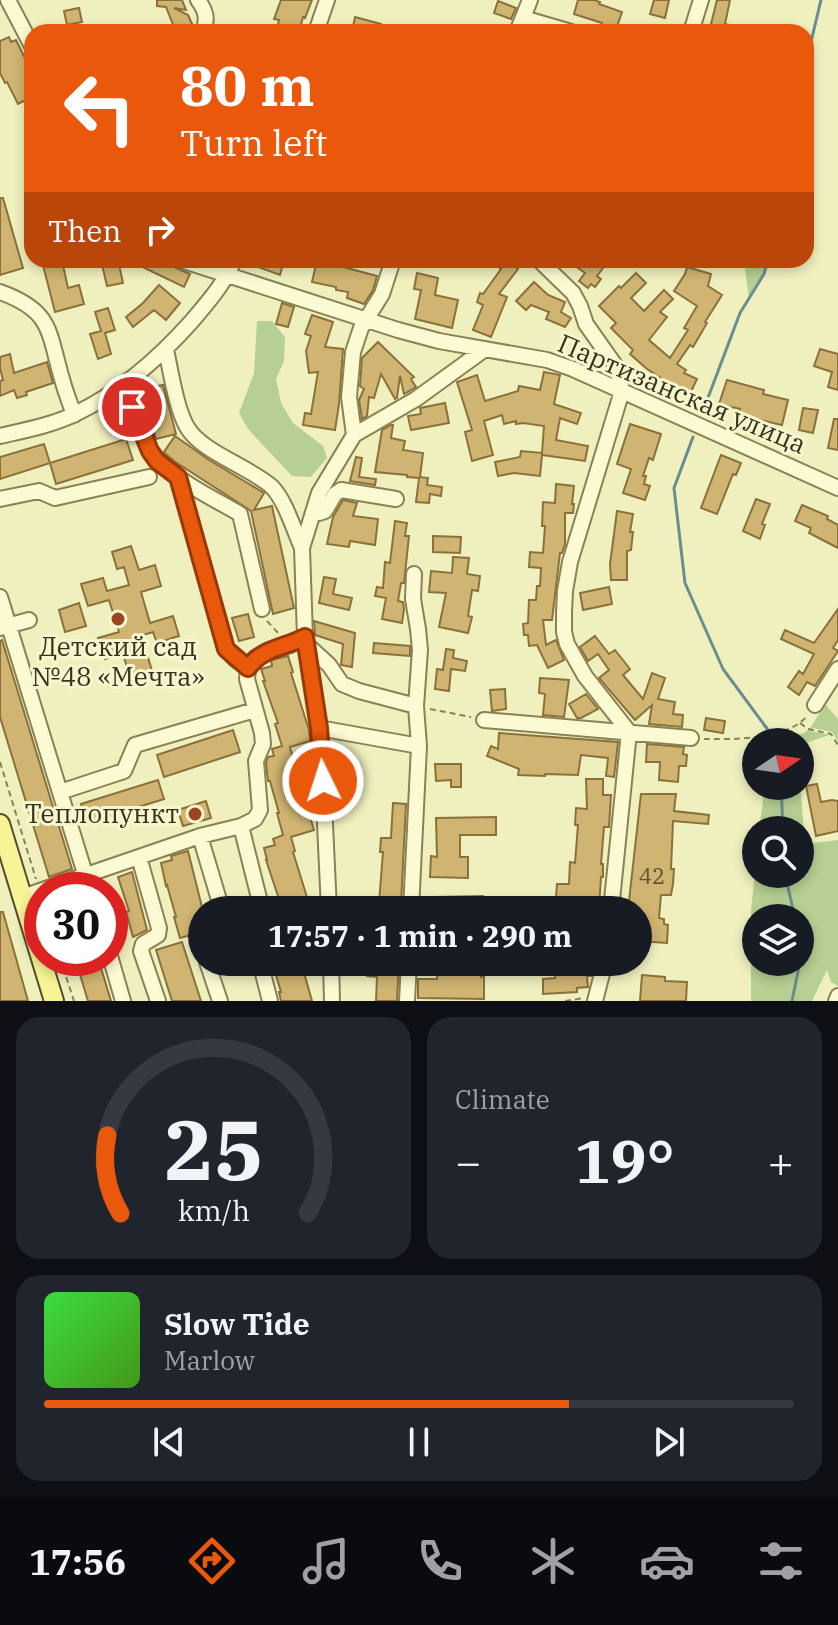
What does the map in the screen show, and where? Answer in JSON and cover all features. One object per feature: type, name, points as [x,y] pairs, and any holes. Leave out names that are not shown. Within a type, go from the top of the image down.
[{"type":"main road","points":[[0,824],[24,878]]},
{"type":"main road","points":[[49,976],[54,1001]]},
{"type":"street","points":[[8,0],[24,31]]},
{"type":"street","points":[[198,0],[205,11],[207,24]]},
{"type":"street","points":[[321,24],[327,0]]},
{"type":"street","points":[[520,24],[530,0]]},
{"type":"street","points":[[694,24],[701,0]]},
{"type":"street","name":"Партизанская улица","points":[[206,268],[398,330],[439,341],[547,360],[838,488]]},
{"type":"street","points":[[0,436],[51,424],[108,396],[166,350],[203,308],[231,268]]},
{"type":"street","points":[[354,435],[349,397],[353,352],[361,328],[382,294],[390,268]]},
{"type":"street","points":[[547,268],[573,293],[586,324],[617,368],[622,391],[570,562],[565,591],[564,632],[567,644],[585,676],[629,732],[612,896]]},
{"type":"street","points":[[0,292],[17,298],[39,314],[51,332],[74,415]]},
{"type":"street","points":[[328,896],[319,728],[305,640],[302,548],[319,493],[354,435],[416,399],[485,349]]},
{"type":"street","points":[[166,350],[187,429],[200,441],[272,488],[282,502],[302,548]]},
{"type":"street","points":[[123,385],[157,461],[240,514],[262,609]]},
{"type":"street","points":[[0,499],[39,491],[55,498],[149,477]]},
{"type":"street","points":[[178,477],[226,649],[248,668]]},
{"type":"street","points":[[313,512],[325,511],[341,490],[396,499]]},
{"type":"street","points":[[412,896],[420,650],[413,599],[414,574]]},
{"type":"street","points":[[0,597],[4,626],[85,872]]},
{"type":"street","points":[[4,626],[29,620]]},
{"type":"street","points":[[95,872],[255,819],[260,810],[256,761],[263,744],[247,679],[248,668],[255,658],[267,651],[305,640]]},
{"type":"street","points":[[305,640],[342,684],[416,706]]},
{"type":"street","points":[[815,705],[838,669]]},
{"type":"street","points":[[60,792],[124,771],[135,745],[255,710]]},
{"type":"street","points":[[484,720],[691,738]]},
{"type":"street","points":[[319,728],[419,746]]},
{"type":"street","points":[[241,826],[258,896]]},
{"type":"street","points":[[200,836],[218,896]]},
{"type":"street","points":[[139,857],[159,928],[158,935],[143,944],[141,951],[158,1001]]},
{"type":"street","points":[[116,976],[123,1001]]},
{"type":"street","points":[[212,976],[220,1001]]},
{"type":"street","points":[[264,976],[270,1001]]},
{"type":"street","points":[[331,976],[332,1001]]},
{"type":"street","points":[[407,1001],[408,976]]},
{"type":"street","points":[[596,998],[602,976]]},
{"type":"path","points":[[262,609],[264,619],[290,645]]},
{"type":"path","points":[[691,738],[759,738],[800,723],[815,705]]},
{"type":"path","points":[[416,706],[484,720]]},
{"type":"path","points":[[800,723],[808,729],[831,734],[838,745]]},
{"type":"path","points":[[0,762],[26,872]]},
{"type":"path","points":[[66,976],[74,1001]]},
{"type":"path","points":[[565,1001],[596,998]]},
{"type":"green space","points":[[766,268],[749,298],[745,270]]},
{"type":"green space","points":[[257,321],[272,321],[285,337],[284,361],[276,379],[281,403],[293,423],[323,446],[327,458],[311,477],[292,476],[248,429],[239,413],[254,373]]},
{"type":"green space","points":[[825,704],[838,719],[838,741],[832,732],[811,727]]},
{"type":"green space","points":[[814,732],[829,735],[814,740]]},
{"type":"green space","points":[[763,800],[802,800],[803,816],[761,816]]},
{"type":"green space","points":[[838,840],[838,986],[831,982],[827,970],[812,1001],[751,1001],[751,976],[814,976],[814,904],[752,904],[753,888],[814,888],[814,843]]},
{"type":"building","points":[[157,0],[182,0],[186,10],[174,8],[188,15],[192,24],[173,24],[166,7],[157,6]]},
{"type":"building","points":[[281,0],[312,0],[301,24],[278,24],[279,20],[274,19]]},
{"type":"building","points":[[578,0],[594,0],[622,12],[618,24],[602,24],[574,14]]},
{"type":"building","points":[[654,0],[669,0],[665,18],[650,14]]},
{"type":"building","points":[[717,0],[730,0],[725,24],[711,24]]},
{"type":"building","points":[[498,1],[516,8],[511,19],[494,13]]},
{"type":"building","points":[[79,8],[82,22],[67,24],[64,11]]},
{"type":"building","points":[[355,17],[381,24],[354,24]]},
{"type":"building","points":[[9,37],[11,42],[16,40],[24,56],[24,101],[18,104],[0,73],[0,41]]},
{"type":"building","points":[[0,198],[3,198],[23,268],[0,275]]},
{"type":"building","points":[[44,268],[64,268],[68,288],[79,285],[84,304],[55,312]]},
{"type":"building","points":[[103,268],[120,268],[123,283],[107,286]]},
{"type":"building","points":[[145,268],[176,268],[190,274],[184,287]]},
{"type":"building","points":[[261,268],[282,268],[280,275]]},
{"type":"building","points":[[315,268],[347,268],[377,276],[364,304],[347,298],[348,292],[312,282]]},
{"type":"building","points":[[578,268],[603,268],[597,276],[601,279],[595,287],[591,284],[588,288],[579,281],[585,273]]},
{"type":"building","points":[[687,268],[690,268],[711,274],[708,286],[722,295],[693,347],[690,345],[677,364],[686,370],[684,373],[697,379],[689,396],[630,354],[633,350],[611,328],[616,323],[599,306],[636,273],[646,283],[631,298],[644,311],[664,290],[673,299],[660,312],[667,317],[649,340],[670,358],[688,330],[684,328],[697,306],[674,291]]},
{"type":"building","points":[[501,269],[518,269],[499,294],[507,297],[491,337],[473,330],[483,305],[477,302],[480,293],[483,294]]},
{"type":"building","points":[[417,273],[438,278],[435,295],[458,300],[452,328],[415,319],[421,290],[414,289]]},
{"type":"building","points":[[534,282],[548,295],[565,302],[561,312],[571,318],[565,327],[546,319],[549,312],[531,305],[526,310],[516,301]]},
{"type":"building","points":[[159,285],[180,303],[166,320],[154,310],[133,327],[126,317]]},
{"type":"building","points":[[282,303],[294,307],[288,327],[276,324]]},
{"type":"building","points":[[108,308],[115,330],[105,333],[111,354],[98,359],[90,334],[101,331],[95,312]]},
{"type":"building","points":[[312,315],[333,322],[325,347],[343,349],[335,430],[303,425],[305,413],[311,414],[318,372],[309,373],[306,351],[311,336],[305,334]]},
{"type":"building","points":[[378,342],[414,377],[411,379],[416,387],[404,394],[400,376],[395,399],[381,374],[374,398],[369,397],[367,416],[362,419],[359,400],[364,389],[360,386],[362,358]]},
{"type":"building","points":[[820,349],[838,354],[838,390],[828,387],[832,372],[814,366]]},
{"type":"building","points":[[10,354],[14,373],[47,362],[53,383],[17,398],[14,390],[0,396],[0,381],[3,380],[0,357]]},
{"type":"building","points":[[544,372],[560,375],[554,404],[581,413],[577,424],[560,418],[556,440],[588,446],[585,461],[542,455],[540,476],[514,473],[498,476],[495,462],[520,457],[521,451],[542,453],[544,426],[516,424],[516,421],[504,424],[502,415],[484,421],[493,455],[472,461],[465,432],[472,430],[457,382],[477,375],[485,401],[518,391],[519,386],[540,390]]},
{"type":"building","points":[[727,380],[788,400],[782,425],[738,415],[740,409],[719,404]]},
{"type":"building","points":[[163,385],[176,434],[156,439],[143,389]]},
{"type":"building","points":[[445,403],[449,423],[411,430],[408,416],[421,414],[420,408]]},
{"type":"building","points":[[803,408],[818,410],[813,433],[799,430]]},
{"type":"building","points":[[834,419],[838,419],[838,450],[828,448]]},
{"type":"building","points":[[630,424],[661,434],[653,460],[649,458],[643,476],[646,476],[644,484],[650,486],[645,500],[623,493],[631,469],[617,464]]},
{"type":"building","points":[[391,425],[391,438],[405,441],[403,450],[423,453],[420,477],[428,478],[427,485],[442,487],[441,496],[430,494],[429,503],[416,502],[419,478],[375,472],[382,430]]},
{"type":"building","points":[[175,436],[264,493],[254,510],[272,506],[294,608],[273,614],[251,511],[166,454],[164,452]]},
{"type":"building","points":[[126,439],[133,460],[56,484],[50,463]]},
{"type":"building","points":[[44,444],[50,463],[0,479],[0,457]]},
{"type":"building","points":[[721,455],[741,463],[736,475],[733,474],[717,514],[701,508]]},
{"type":"building","points":[[356,457],[362,458],[359,477],[376,479],[375,485],[350,481]]},
{"type":"building","points":[[556,484],[574,486],[574,504],[573,513],[565,513],[565,544],[560,553],[552,620],[543,620],[546,645],[556,640],[564,660],[548,668],[537,645],[529,646],[523,624],[528,623],[529,600],[536,600],[537,586],[540,586],[541,568],[529,567],[530,552],[543,553],[543,502],[555,503]]},
{"type":"building","points":[[756,499],[770,504],[760,539],[743,531]]},
{"type":"building","points":[[343,500],[357,503],[353,516],[378,519],[375,545],[350,541],[349,547],[327,544],[333,517]]},
{"type":"building","points":[[802,505],[828,516],[827,519],[838,525],[838,548],[809,533],[811,528],[795,521]]},
{"type":"building","points":[[617,511],[633,514],[631,550],[627,551],[627,580],[611,580]]},
{"type":"building","points":[[395,521],[407,523],[405,536],[409,536],[404,583],[401,583],[398,601],[403,602],[402,623],[382,619],[386,598],[375,596],[377,587],[383,588],[385,562],[390,563]]},
{"type":"building","points":[[433,536],[461,537],[460,553],[433,552]]},
{"type":"building","points":[[131,546],[139,570],[155,565],[161,586],[141,592],[150,623],[173,616],[179,636],[157,643],[153,632],[133,638],[138,657],[147,654],[153,674],[131,681],[123,654],[105,659],[98,638],[119,632],[109,600],[88,606],[81,584],[103,578],[107,591],[129,585],[124,567],[117,569],[112,552]]},
{"type":"building","points":[[453,557],[469,558],[467,574],[480,576],[478,591],[472,590],[468,616],[472,617],[468,633],[439,627],[446,593],[429,592],[431,571],[452,573]]},
{"type":"building","points":[[324,577],[336,579],[333,594],[352,598],[349,610],[319,603]]},
{"type":"building","points":[[609,587],[612,604],[583,610],[580,593]]},
{"type":"building","points":[[79,603],[86,626],[65,632],[59,610]]},
{"type":"building","points":[[838,609],[838,640],[833,648],[838,651],[815,686],[807,682],[799,695],[788,687],[799,671],[803,674],[814,654],[781,639],[785,630],[814,643]]},
{"type":"building","points":[[248,614],[254,637],[239,641],[232,618]]},
{"type":"building","points":[[314,621],[355,633],[352,667],[341,665],[343,644],[315,635]]},
{"type":"building","points":[[595,636],[609,654],[615,650],[630,669],[623,675],[643,699],[652,673],[665,678],[658,699],[675,702],[673,714],[683,715],[682,727],[649,724],[652,705],[635,720],[599,678],[609,670],[598,654],[588,661],[580,647]]},
{"type":"building","points":[[0,641],[72,869],[63,872],[47,872],[0,717]]},
{"type":"building","points":[[374,643],[410,646],[410,656],[373,653]]},
{"type":"building","points":[[446,649],[454,650],[453,658],[467,661],[465,671],[451,669],[449,691],[435,689],[437,669],[443,670]]},
{"type":"building","points":[[288,656],[309,730],[310,741],[290,747],[314,830],[291,837],[307,896],[278,896],[264,848],[275,845],[273,839],[283,835],[266,763],[268,757],[274,756],[272,749],[282,746],[261,669],[272,666],[271,660]]},
{"type":"building","points":[[540,678],[569,680],[564,717],[543,715],[545,694],[539,693]]},
{"type":"building","points":[[505,689],[506,709],[492,711],[490,690]]},
{"type":"building","points":[[586,694],[598,709],[577,718],[569,704]]},
{"type":"building","points":[[706,718],[725,721],[723,733],[704,730]]},
{"type":"building","points":[[233,730],[240,752],[164,777],[157,755]]},
{"type":"building","points":[[499,733],[618,742],[614,777],[606,776],[608,758],[581,755],[578,775],[518,775],[519,769],[487,756],[491,746],[498,749]]},
{"type":"building","points":[[647,744],[684,747],[686,766],[679,766],[678,782],[659,780],[660,762],[646,762]]},
{"type":"building","points":[[435,764],[461,764],[461,787],[451,787],[451,780],[436,781]]},
{"type":"building","points":[[586,779],[603,779],[603,795],[611,795],[609,827],[604,827],[600,896],[556,896],[557,884],[569,884],[570,862],[575,863],[576,808],[587,809]]},
{"type":"building","points":[[158,780],[164,799],[87,823],[81,804]]},
{"type":"building","points":[[817,784],[821,802],[838,801],[838,831],[816,836],[809,800],[814,800],[814,785]]},
{"type":"building","points":[[641,794],[676,794],[674,811],[709,815],[708,824],[673,821],[673,884],[671,895],[661,895],[659,918],[668,925],[667,943],[652,942],[652,896],[630,896]]},
{"type":"building","name":"Теплопункт","points":[[206,801],[211,818],[183,826],[178,810]]},
{"type":"building","points":[[393,803],[406,804],[401,896],[380,896],[381,838],[391,838]]},
{"type":"building","points":[[496,817],[496,835],[460,835],[460,857],[468,857],[468,878],[430,877],[431,856],[437,857],[436,818]]},
{"type":"building","points":[[188,851],[199,896],[188,896],[188,936],[180,938],[161,863],[172,860],[171,856]]},
{"type":"building","points":[[132,872],[147,930],[133,937],[128,919],[128,873]]},
{"type":"building","points":[[0,912],[3,912],[28,1001],[0,1001]]},
{"type":"building","points":[[182,942],[188,961],[188,976],[193,976],[201,1001],[172,1001],[156,950]]},
{"type":"building","points":[[80,976],[103,976],[111,1001],[88,1001]]},
{"type":"building","points":[[276,976],[305,976],[312,1001],[281,1001]]},
{"type":"building","points":[[367,976],[398,976],[397,1001],[376,1001],[377,977]]},
{"type":"building","points":[[437,976],[484,977],[484,999],[418,998],[418,979],[437,979]]},
{"type":"building","points":[[587,976],[588,987],[577,988],[577,992],[543,994],[543,979]]},
{"type":"building","points":[[642,976],[687,982],[686,1001],[640,1001]]},
{"type":"waterway","points":[[814,29],[821,0]]},
{"type":"waterway","points":[[703,411],[740,313],[766,268]]},
{"type":"waterway","points":[[693,437],[674,488],[685,583],[723,669],[767,728]]},
{"type":"waterway","points":[[782,800],[782,816]]},
{"type":"waterway","points":[[788,888],[792,904]]},
{"type":"waterway","points":[[792,1001],[797,976]]},
{"type":"place","name":"Детский сад №48 «Мечта»","points":[[118,619]]},
{"type":"place","name":"Теплопункт","points":[[195,814]]},
{"type":"route","points":[[132,407],[150,451],[157,461],[178,477],[226,649],[248,668],[255,658],[267,651],[305,637],[319,728],[323,781]]}]
